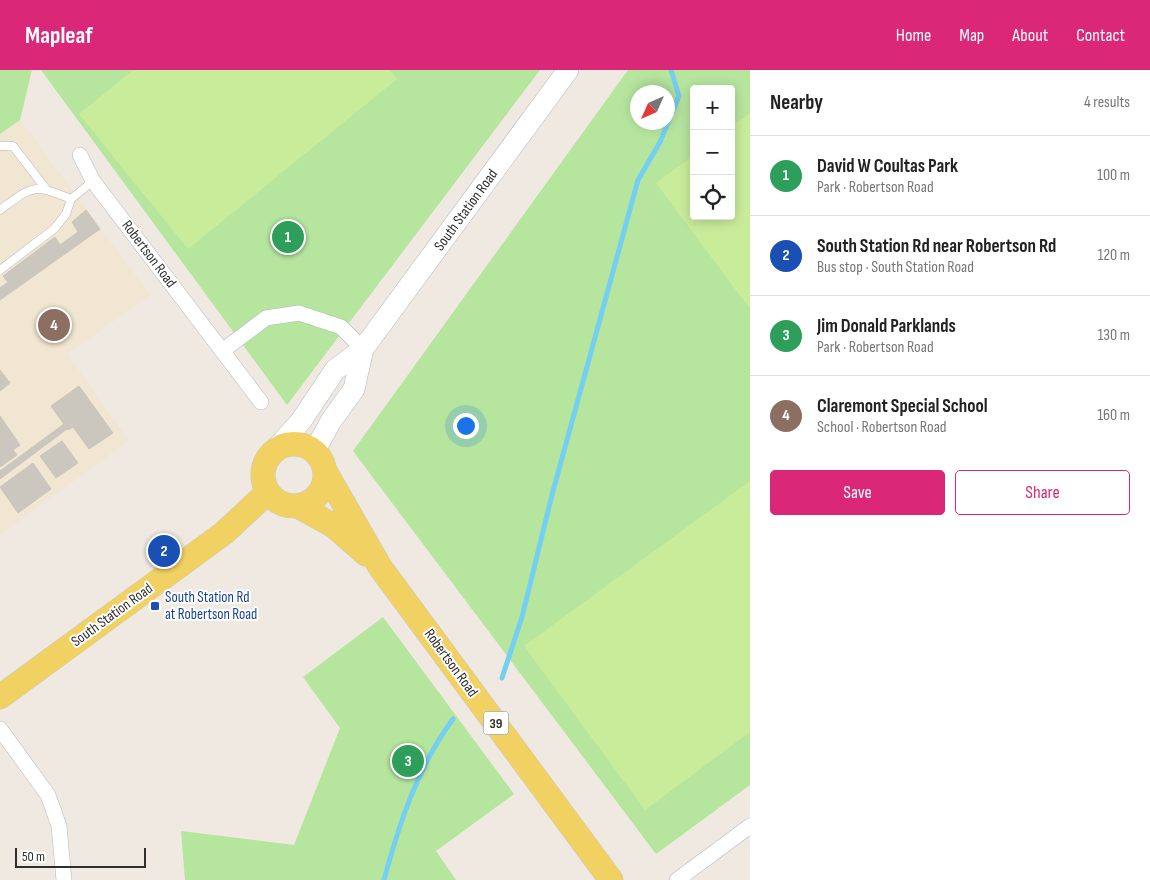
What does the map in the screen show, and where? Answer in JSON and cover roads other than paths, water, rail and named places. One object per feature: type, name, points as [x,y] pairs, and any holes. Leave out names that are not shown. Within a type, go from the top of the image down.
[{"type":"main road","name":"South Station Road","points":[[0,697],[224,532],[268,492],[264,482],[263,471],[267,461],[301,421],[335,370],[363,349],[568,70]]},
{"type":"main road","name":"South Station Road","points":[[298,506],[316,498],[322,490],[320,461],[331,421],[354,389],[363,349]]},
{"type":"main road","points":[[274,452],[283,446],[294,444],[305,446],[320,461]]},
{"type":"main road","name":"Robertson Road","points":[[320,461],[380,566],[611,880]]},
{"type":"main road","name":"39","points":[[268,492],[276,501],[286,506],[298,506]]},
{"type":"main road","name":"Robertson Road","points":[[298,506],[334,526],[380,566]]},
{"type":"street","name":"Robertson Road","points":[[80,155],[93,180],[261,402]]},
{"type":"street","points":[[222,351],[266,318],[299,313],[341,327],[363,349]]},
{"type":"street","points":[[0,729],[48,795],[59,826],[64,880]]},
{"type":"street","points":[[677,880],[750,826]]},
{"type":"lane","points":[[0,146],[13,146],[46,190]]},
{"type":"lane","points":[[0,270],[54,229],[66,214],[71,199],[93,180]]},
{"type":"lane","points":[[0,210],[31,188],[46,190],[71,199]]},
{"type":"waterway","points":[[502,678],[522,617],[552,495],[638,180],[660,142],[679,96],[671,70]]},
{"type":"waterway","points":[[384,880],[411,796],[430,756],[453,719]]},
{"type":"place","name":"David W Coultas Park","points":[[288,237]]},
{"type":"place","name":"Claremont Special School","points":[[54,325]]},
{"type":"place","name":"South Station Rd near Robertson Rd","points":[[164,551]]},
{"type":"place","name":"South Station Rd at Robertson Road","points":[[155,606]]},
{"type":"place","name":"Jim Donald Parklands","points":[[408,761]]}]
